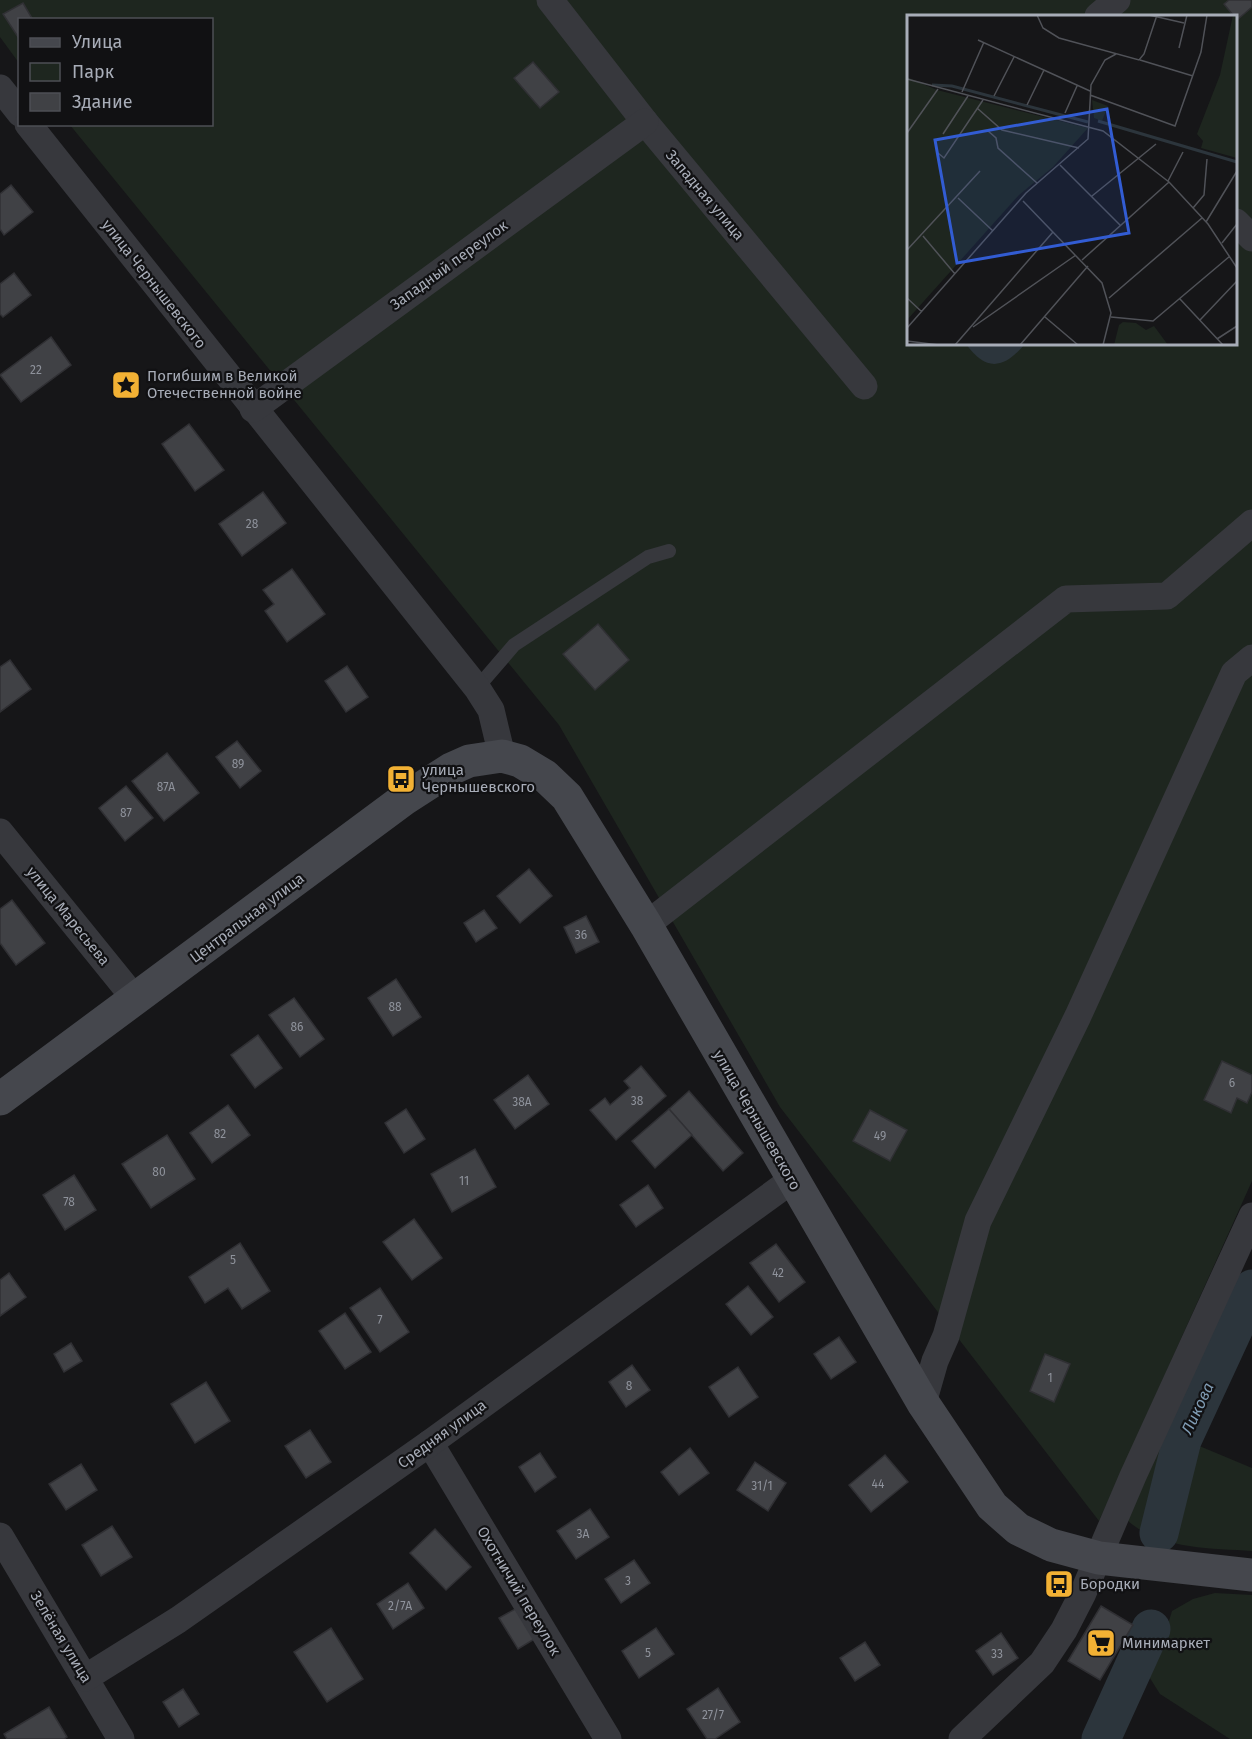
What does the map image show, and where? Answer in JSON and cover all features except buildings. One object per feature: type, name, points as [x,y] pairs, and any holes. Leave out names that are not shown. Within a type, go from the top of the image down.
[{"type":"street","name":"Западная улица","points":[[550,0],[645,122],[864,386]]},
{"type":"street","points":[[1099,15],[1117,0]]},
{"type":"street","points":[[0,88],[18,110]]},
{"type":"street","name":"Западный переулок","points":[[253,409],[645,122]]},
{"type":"street","name":"улица Чернышевского","points":[[30,126],[477,688],[491,710],[502,756],[520,761],[544,776],[567,797],[646,925],[923,1403],[992,1506],[1018,1529],[1052,1545],[1099,1558],[1252,1575]]},
{"type":"street","points":[[1237,223],[1252,238]]},
{"type":"street","points":[[646,925],[1066,599],[1167,596],[1252,523]]},
{"type":"street","points":[[923,1403],[935,1361],[946,1336],[978,1221],[1077,1016],[1234,673],[1252,658]]},
{"type":"street","name":"Центральная улица","points":[[0,1099],[403,800],[451,769],[469,761],[502,756]]},
{"type":"street","name":"улица Маресьева","points":[[0,832],[136,1000]]},
{"type":"street","name":"Средняя улица","points":[[85,1678],[178,1620],[430,1443],[792,1180]]},
{"type":"street","points":[[962,1739],[1042,1663],[1074,1612],[1133,1476],[1252,1216]]},
{"type":"street","name":"Охотничий переулок","points":[[430,1443],[609,1739]]},
{"type":"street","name":"Зелёная улица","points":[[0,1536],[121,1739]]},
{"type":"lane","points":[[477,688],[514,645],[648,557],[669,550]]},
{"type":"green space","points":[[0,0],[1252,0],[1252,1181],[1099,1521],[780,1107],[559,725],[71,126],[213,126],[213,18],[18,18],[18,62],[0,37]]},
{"type":"green space","points":[[1228,1335],[1237,1338],[1237,1347],[1201,1425],[1197,1445],[1252,1468],[1252,1551],[1201,1548],[1167,1541],[1136,1527],[1123,1516],[1151,1467],[1200,1362],[1211,1345]]},
{"type":"green space","points":[[1215,1593],[1252,1595],[1252,1739],[1230,1739],[1160,1694],[1148,1675],[1148,1651],[1165,1634],[1172,1611],[1193,1599]]},
{"type":"shaded area","points":[[967,345],[1024,345],[1010,358],[995,364],[988,363],[973,353]]},
{"type":"waterway","name":"Ликова","points":[[1159,1533],[1182,1440],[1252,1289]]},
{"type":"waterway","name":"Ликова","points":[[1101,1739],[1151,1629]]},
{"type":"place","name":"Погибшим в Великой Отечественной войне","points":[[126,385]]},
{"type":"place","name":"улица Чернышевского","points":[[401,779]]},
{"type":"place","name":"Бородки","points":[[1059,1584]]},
{"type":"place","name":"Минимаркет","points":[[1101,1643]]}]
